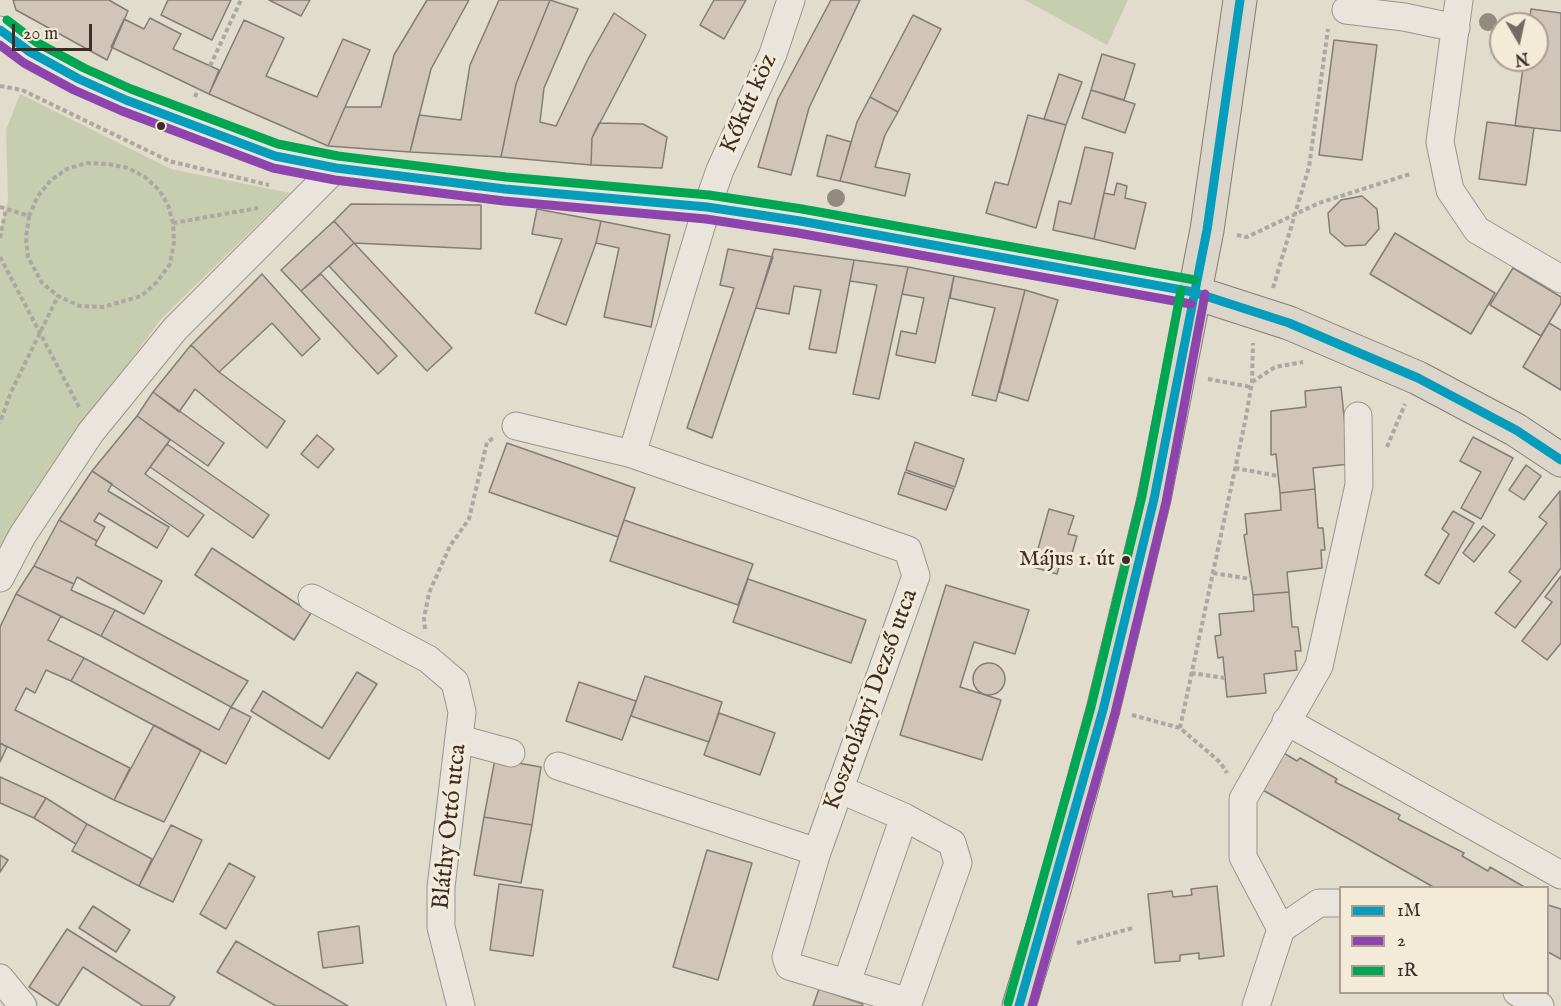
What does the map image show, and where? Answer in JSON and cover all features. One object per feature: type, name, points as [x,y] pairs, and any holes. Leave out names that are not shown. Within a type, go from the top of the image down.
[{"type":"main road","points":[[1019,1006],[1054,890],[1108,689],[1155,499],[1193,292],[1207,230],[1240,0]]},
{"type":"main road","points":[[1193,292],[1263,314],[1418,378],[1516,430],[1561,459]]},
{"type":"street","name":"Kőkút köz","points":[[706,207],[720,170],[773,54],[791,0]]},
{"type":"street","points":[[1459,0],[1440,142],[1450,190],[1477,230],[1561,279]]},
{"type":"street","points":[[1337,14],[1404,16],[1456,28]]},
{"type":"street","points":[[0,30],[30,52],[126,100],[275,156],[336,168],[505,189],[706,207],[800,220],[1193,292]]},
{"type":"street","points":[[0,578],[22,536],[91,432],[175,329],[336,168]]},
{"type":"street","points":[[632,454],[706,207]]},
{"type":"street","points":[[1281,928],[1243,858],[1243,799],[1318,666],[1359,485],[1358,416]]},
{"type":"street","name":"Kosztolányi Dezső utca","points":[[516,426],[632,454],[908,550],[916,576],[817,852],[786,957],[789,966],[847,981]]},
{"type":"street","name":"Bláthy Ottó utca","points":[[312,598],[428,659],[455,682],[462,712],[441,887],[441,927],[461,1006]]},
{"type":"street","points":[[1286,721],[1561,875]]},
{"type":"street","points":[[460,739],[511,753]]},
{"type":"street","points":[[558,766],[817,852]]},
{"type":"street","points":[[839,789],[904,817],[952,843],[958,863],[907,1004],[847,981],[904,817]]},
{"type":"street","points":[[1256,1006],[1281,928],[1318,903],[1339,903]]},
{"type":"street","points":[[0,978],[23,1006]]},
{"type":"street","points":[[1518,994],[1540,1006]]},
{"type":"path","points":[[210,66],[241,0]]},
{"type":"path","points":[[1180,728],[1252,382],[1252,346],[1297,213],[1309,167],[1337,14]]},
{"type":"path","points":[[0,86],[22,90],[169,161],[279,187]]},
{"type":"path","points":[[86,164],[108,164],[128,168],[145,177],[164,198],[173,223],[170,264],[157,282],[141,296],[103,307],[80,306],[58,296],[42,283],[28,257],[26,238],[29,216],[38,196],[59,174],[86,164]]},
{"type":"path","points":[[1207,230],[1247,237],[1319,203],[1410,174]]},
{"type":"path","points":[[0,207],[29,216]]},
{"type":"path","points":[[173,223],[261,207]]},
{"type":"path","points":[[0,238],[6,209]]},
{"type":"path","points":[[0,257],[91,432]]},
{"type":"path","points":[[0,423],[11,392],[58,296]]},
{"type":"path","points":[[1252,382],[1275,367],[1310,362]]},
{"type":"path","points":[[428,659],[424,618],[429,593],[450,546],[469,519],[487,442],[516,426]]},
{"type":"path","points":[[1235,468],[1278,476]]},
{"type":"path","points":[[1213,573],[1251,579]]},
{"type":"path","points":[[1191,674],[1225,678]]},
{"type":"path","points":[[1139,715],[1180,728],[1220,762],[1243,799]]},
{"type":"path","points":[[1077,943],[1133,928]]},
{"type":"green space","points":[[1025,0],[1128,0],[1107,45]]},
{"type":"green space","points":[[20,94],[171,169],[290,193],[161,319],[108,391],[0,553],[0,230],[8,200],[6,130]]},
{"type":"building","points":[[13,0],[109,0],[128,11],[107,60],[16,10]]},
{"type":"building","points":[[168,0],[231,0],[212,40],[161,15]]},
{"type":"building","points":[[269,0],[310,0],[301,16]]},
{"type":"building","points":[[427,0],[469,0],[431,69],[410,152],[328,146],[345,107],[381,107],[394,55]]},
{"type":"building","points":[[499,0],[550,0],[516,84],[501,157],[410,152],[419,115],[461,120],[470,65]]},
{"type":"building","points":[[550,0],[578,9],[544,88],[540,122],[556,126],[588,59],[614,13],[646,35],[592,138],[591,165],[501,157],[516,84]]},
{"type":"building","points":[[714,0],[746,0],[724,39],[700,25]]},
{"type":"building","points":[[831,0],[860,0],[809,108],[791,175],[758,167],[778,99]]},
{"type":"building","points":[[1531,9],[1561,13],[1561,131],[1515,126],[1522,72],[1549,72],[1549,12],[1531,12]]},
{"type":"building","points":[[913,15],[941,29],[898,112],[870,97]]},
{"type":"building","points":[[150,18],[181,34],[173,49],[219,70],[209,94],[111,47],[124,19],[144,29]]},
{"type":"building","points":[[244,20],[284,38],[266,76],[317,97],[343,39],[370,50],[328,146],[209,94]]},
{"type":"building","points":[[1334,40],[1377,45],[1362,160],[1319,155]]},
{"type":"building","points":[[1102,54],[1135,64],[1124,100],[1091,90]]},
{"type":"building","points":[[1059,74],[1082,82],[1066,125],[1044,119]]},
{"type":"building","points":[[1091,90],[1135,104],[1125,133],[1082,118]]},
{"type":"building","points":[[870,97],[898,112],[885,135],[875,167],[910,174],[905,196],[840,181],[857,122]]},
{"type":"building","points":[[1028,115],[1066,125],[1036,228],[986,213],[995,182],[1008,185]]},
{"type":"building","points":[[1487,122],[1534,128],[1526,185],[1479,179]]},
{"type":"building","points":[[599,123],[643,124],[667,137],[662,168],[591,165],[592,138]]},
{"type":"building","points":[[827,135],[851,142],[840,181],[817,176]]},
{"type":"building","points":[[1085,147],[1113,153],[1094,239],[1053,230],[1059,201],[1071,204]]},
{"type":"building","points":[[1117,183],[1127,186],[1125,198],[1146,203],[1135,249],[1094,239],[1104,193],[1114,195]]},
{"type":"building","points":[[1362,196],[1377,209],[1379,229],[1365,245],[1345,246],[1330,233],[1328,213],[1341,200]]},
{"type":"building","points":[[351,204],[481,205],[481,249],[354,243],[334,221]]},
{"type":"building","points":[[537,209],[601,221],[596,243],[566,325],[535,313],[562,239],[532,234]]},
{"type":"building","points":[[334,221],[354,243],[301,291],[281,270]]},
{"type":"building","points":[[601,221],[670,235],[651,327],[604,317],[619,248],[596,243]]},
{"type":"building","points":[[1395,233],[1495,293],[1471,334],[1370,274]]},
{"type":"building","points":[[354,243],[452,348],[427,371],[329,266]]},
{"type":"building","points":[[728,249],[773,257],[712,438],[687,428],[734,288],[720,285]]},
{"type":"building","points":[[774,249],[854,260],[836,353],[809,349],[821,290],[794,286],[789,314],[756,308]]},
{"type":"building","points":[[854,260],[908,267],[879,399],[853,394],[877,285],[850,281]]},
{"type":"building","points":[[908,267],[954,276],[935,363],[896,355],[901,331],[916,334],[924,298],[902,294]]},
{"type":"building","points":[[1513,268],[1561,297],[1561,303],[1541,336],[1490,305]]},
{"type":"building","points":[[262,274],[320,339],[302,356],[272,323],[219,372],[191,345]]},
{"type":"building","points":[[321,274],[397,356],[378,374],[301,291]]},
{"type":"building","points":[[954,276],[1025,290],[996,401],[972,395],[995,308],[950,298]]},
{"type":"building","points":[[1025,290],[1058,300],[1028,401],[999,392]]},
{"type":"building","points":[[1549,323],[1561,330],[1561,390],[1523,367]]},
{"type":"building","points":[[191,345],[219,372],[285,421],[267,448],[195,389],[179,412],[153,392]]},
{"type":"building","points":[[1341,387],[1349,464],[1313,468],[1315,489],[1280,493],[1276,454],[1271,455],[1271,411],[1306,407],[1305,391]]},
{"type":"building","points":[[153,392],[224,443],[208,466],[137,416]]},
{"type":"building","points":[[137,416],[170,440],[145,474],[204,515],[188,537],[92,471]]},
{"type":"building","points":[[317,435],[334,449],[318,468],[301,454]]},
{"type":"building","points":[[1473,437],[1513,458],[1481,519],[1461,508],[1481,472],[1460,461]]},
{"type":"building","points":[[915,442],[964,459],[955,487],[906,470]]},
{"type":"building","points":[[507,443],[635,488],[618,537],[489,492]]},
{"type":"building","points":[[167,444],[269,515],[253,538],[150,467]]},
{"type":"building","points":[[1526,465],[1541,476],[1524,500],[1509,490]]},
{"type":"building","points":[[92,471],[112,484],[108,491],[169,527],[157,548],[99,513],[94,521],[105,527],[97,541],[59,520]]},
{"type":"building","points":[[905,472],[954,489],[946,510],[898,494]]},
{"type":"building","points":[[1315,489],[1318,528],[1323,528],[1325,550],[1321,550],[1322,568],[1287,572],[1289,592],[1253,595],[1244,535],[1247,534],[1245,514],[1281,510],[1280,493]]},
{"type":"building","points":[[1560,491],[1561,568],[1515,628],[1495,613],[1521,581],[1509,572],[1547,523],[1539,517]]},
{"type":"building","points":[[1049,509],[1074,516],[1068,534],[1077,536],[1071,557],[1063,554],[1057,574],[1033,567]]},
{"type":"building","points":[[1453,511],[1474,523],[1439,584],[1425,575],[1449,534],[1442,529]]},
{"type":"building","points":[[59,520],[97,541],[95,545],[162,581],[144,614],[77,577],[74,584],[34,566]]},
{"type":"building","points":[[624,520],[753,564],[738,605],[610,561]]},
{"type":"building","points":[[1483,526],[1495,535],[1474,562],[1463,553]]},
{"type":"building","points":[[212,548],[311,613],[294,640],[195,575]]},
{"type":"building","points":[[34,566],[74,584],[71,590],[115,610],[101,636],[16,594]]},
{"type":"building","points":[[1561,576],[1561,643],[1547,660],[1522,641],[1552,602],[1545,597]]},
{"type":"building","points":[[748,579],[866,620],[851,663],[733,622]]},
{"type":"building","points":[[946,585],[1029,610],[1015,654],[974,642],[960,687],[1001,700],[982,760],[900,735]]},
{"type":"building","points":[[1289,592],[1292,627],[1298,627],[1301,651],[1295,651],[1297,670],[1264,674],[1266,693],[1227,697],[1223,657],[1218,658],[1215,636],[1221,635],[1219,614],[1254,611],[1253,595]]},
{"type":"building","points":[[16,594],[61,616],[48,640],[84,658],[71,681],[46,670],[35,693],[26,688],[15,710],[130,768],[114,800],[0,743],[0,627]]},
{"type":"building","points":[[115,610],[248,681],[231,707],[101,636]]},
{"type":"building","points":[[84,658],[219,730],[231,707],[251,717],[226,764],[71,681]]},
{"type":"building","points":[[989,663],[1000,668],[1005,679],[1000,690],[989,695],[978,690],[973,679],[978,668]]},
{"type":"building","points":[[357,672],[377,684],[329,759],[251,711],[263,691],[322,728]]},
{"type":"building","points":[[645,676],[722,702],[709,742],[631,716]]},
{"type":"building","points":[[579,682],[636,701],[622,740],[566,721]]},
{"type":"building","points":[[719,713],[775,733],[760,775],[704,755]]},
{"type":"building","points":[[154,725],[201,750],[164,822],[114,800]]},
{"type":"building","points":[[0,743],[7,747],[0,762]]},
{"type":"building","points":[[1282,752],[1297,761],[1300,758],[1337,779],[1335,782],[1400,815],[1398,819],[1464,853],[1462,856],[1488,871],[1490,867],[1523,886],[1431,886],[1261,789]]},
{"type":"building","points":[[495,759],[541,767],[532,825],[484,817]]},
{"type":"building","points":[[0,777],[46,798],[34,818],[0,803]]},
{"type":"building","points":[[46,798],[87,824],[76,844],[34,818]]},
{"type":"building","points":[[484,817],[532,825],[521,883],[474,875]]},
{"type":"building","points":[[87,824],[152,859],[139,886],[72,851]]},
{"type":"building","points":[[171,825],[202,840],[173,902],[139,886]]},
{"type":"building","points":[[707,850],[752,863],[718,980],[673,967]]},
{"type":"building","points":[[0,855],[8,860],[0,872]]},
{"type":"building","points":[[229,863],[255,877],[226,929],[200,914]]},
{"type":"building","points":[[499,884],[543,890],[533,956],[490,950]]},
{"type":"building","points":[[1217,886],[1224,956],[1199,959],[1199,953],[1180,955],[1180,961],[1155,963],[1148,894],[1172,891],[1173,897],[1192,895],[1191,889]]},
{"type":"building","points":[[1549,905],[1561,909],[1561,959],[1549,953]]},
{"type":"building","points":[[93,906],[130,930],[116,952],[79,928]]},
{"type":"building","points":[[359,926],[363,963],[323,968],[318,932]]},
{"type":"building","points":[[67,929],[175,997],[169,1006],[143,1006],[83,967],[58,1006],[29,987]]},
{"type":"building","points":[[236,941],[348,1006],[276,1006],[217,972]]},
{"type":"building","points":[[819,989],[863,1004],[862,1006],[813,1006]]},
{"type":"transit line","name":"1M","points":[[1019,1006],[1103,710],[1154,499],[1207,230],[1240,0]]},
{"type":"transit line","name":"1R","points":[[7,20],[36,42],[84,68],[131,89],[278,144],[338,156],[506,177],[709,195],[802,209],[1195,280]]},
{"type":"transit line","name":"1M","points":[[0,30],[30,52],[79,79],[126,100],[275,156],[336,168],[505,189],[707,207],[800,221],[1193,292],[1289,323],[1418,378],[1516,430],[1561,460]]},
{"type":"transit line","name":"2","points":[[0,45],[24,63],[74,90],[122,111],[273,168],[335,180],[504,201],[706,219],[798,233],[1191,304]]},
{"type":"transit line","name":"1R","points":[[1008,1003],[1091,707],[1142,496],[1181,290]]},
{"type":"transit line","name":"2","points":[[1032,1006],[1115,713],[1166,502],[1205,294]]},
{"type":"place","name":"Május 1. út","points":[[1126,560]]}]
